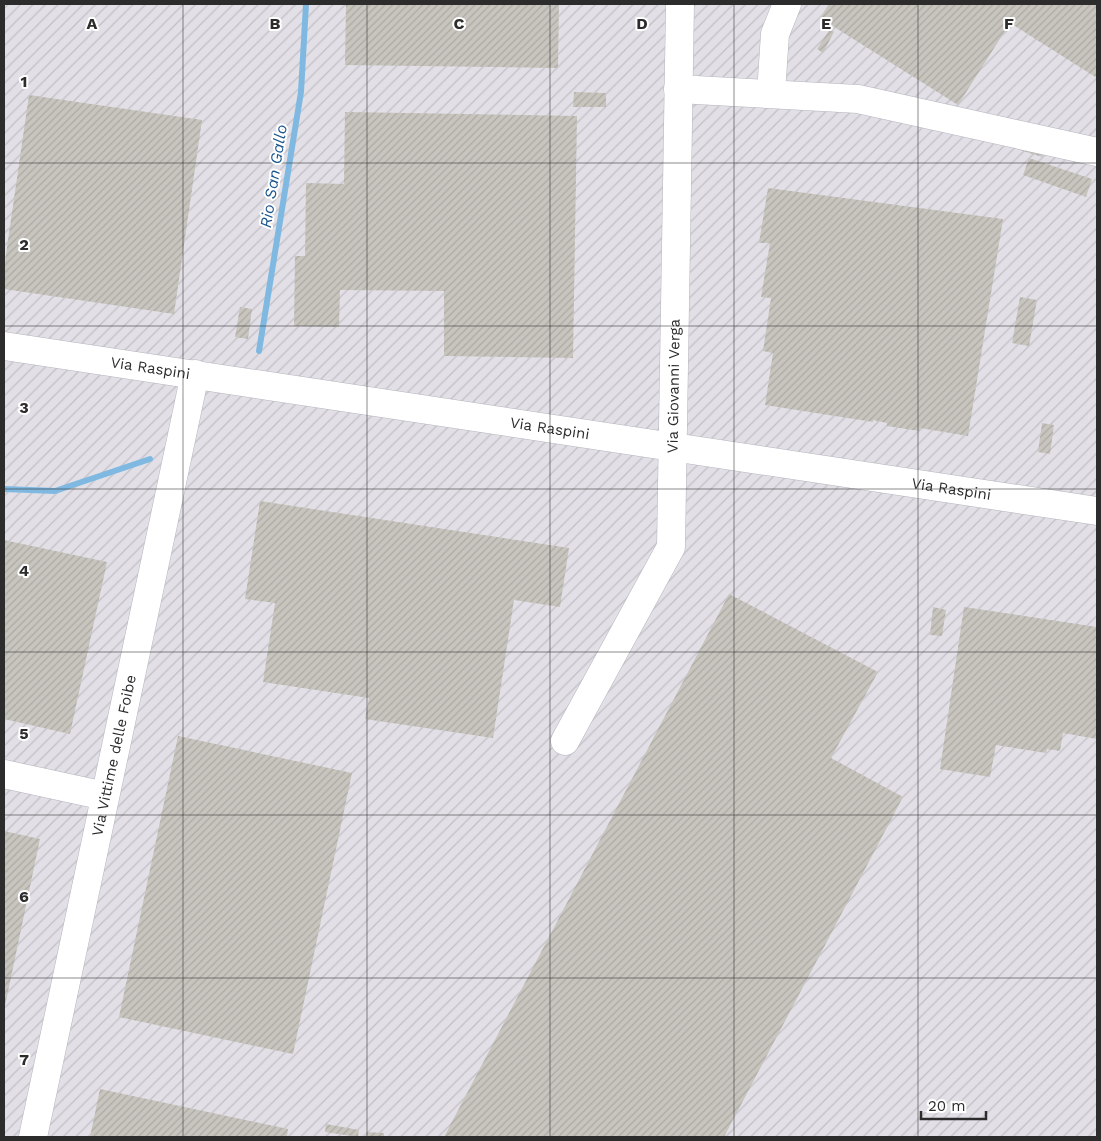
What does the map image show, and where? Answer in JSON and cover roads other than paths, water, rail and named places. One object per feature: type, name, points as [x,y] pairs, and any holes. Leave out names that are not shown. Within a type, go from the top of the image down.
[{"type":"street","name":"Via Giovanni Verga","points":[[565,741],[671,547],[680,4]]},
{"type":"street","points":[[771,93],[775,34],[787,4]]},
{"type":"street","points":[[678,89],[858,99],[1097,152]]},
{"type":"street","name":"Via Raspini","points":[[4,346],[1097,511]]},
{"type":"street","name":"Via Vittime delle Foibe","points":[[33,1137],[195,374]]},
{"type":"street","points":[[4,774],[105,796]]},
{"type":"waterway","name":"Rio San Gallo","points":[[259,351],[301,92],[306,4]]},
{"type":"waterway","name":"Rio San Gallo","points":[[4,489],[55,491],[150,459]]}]
